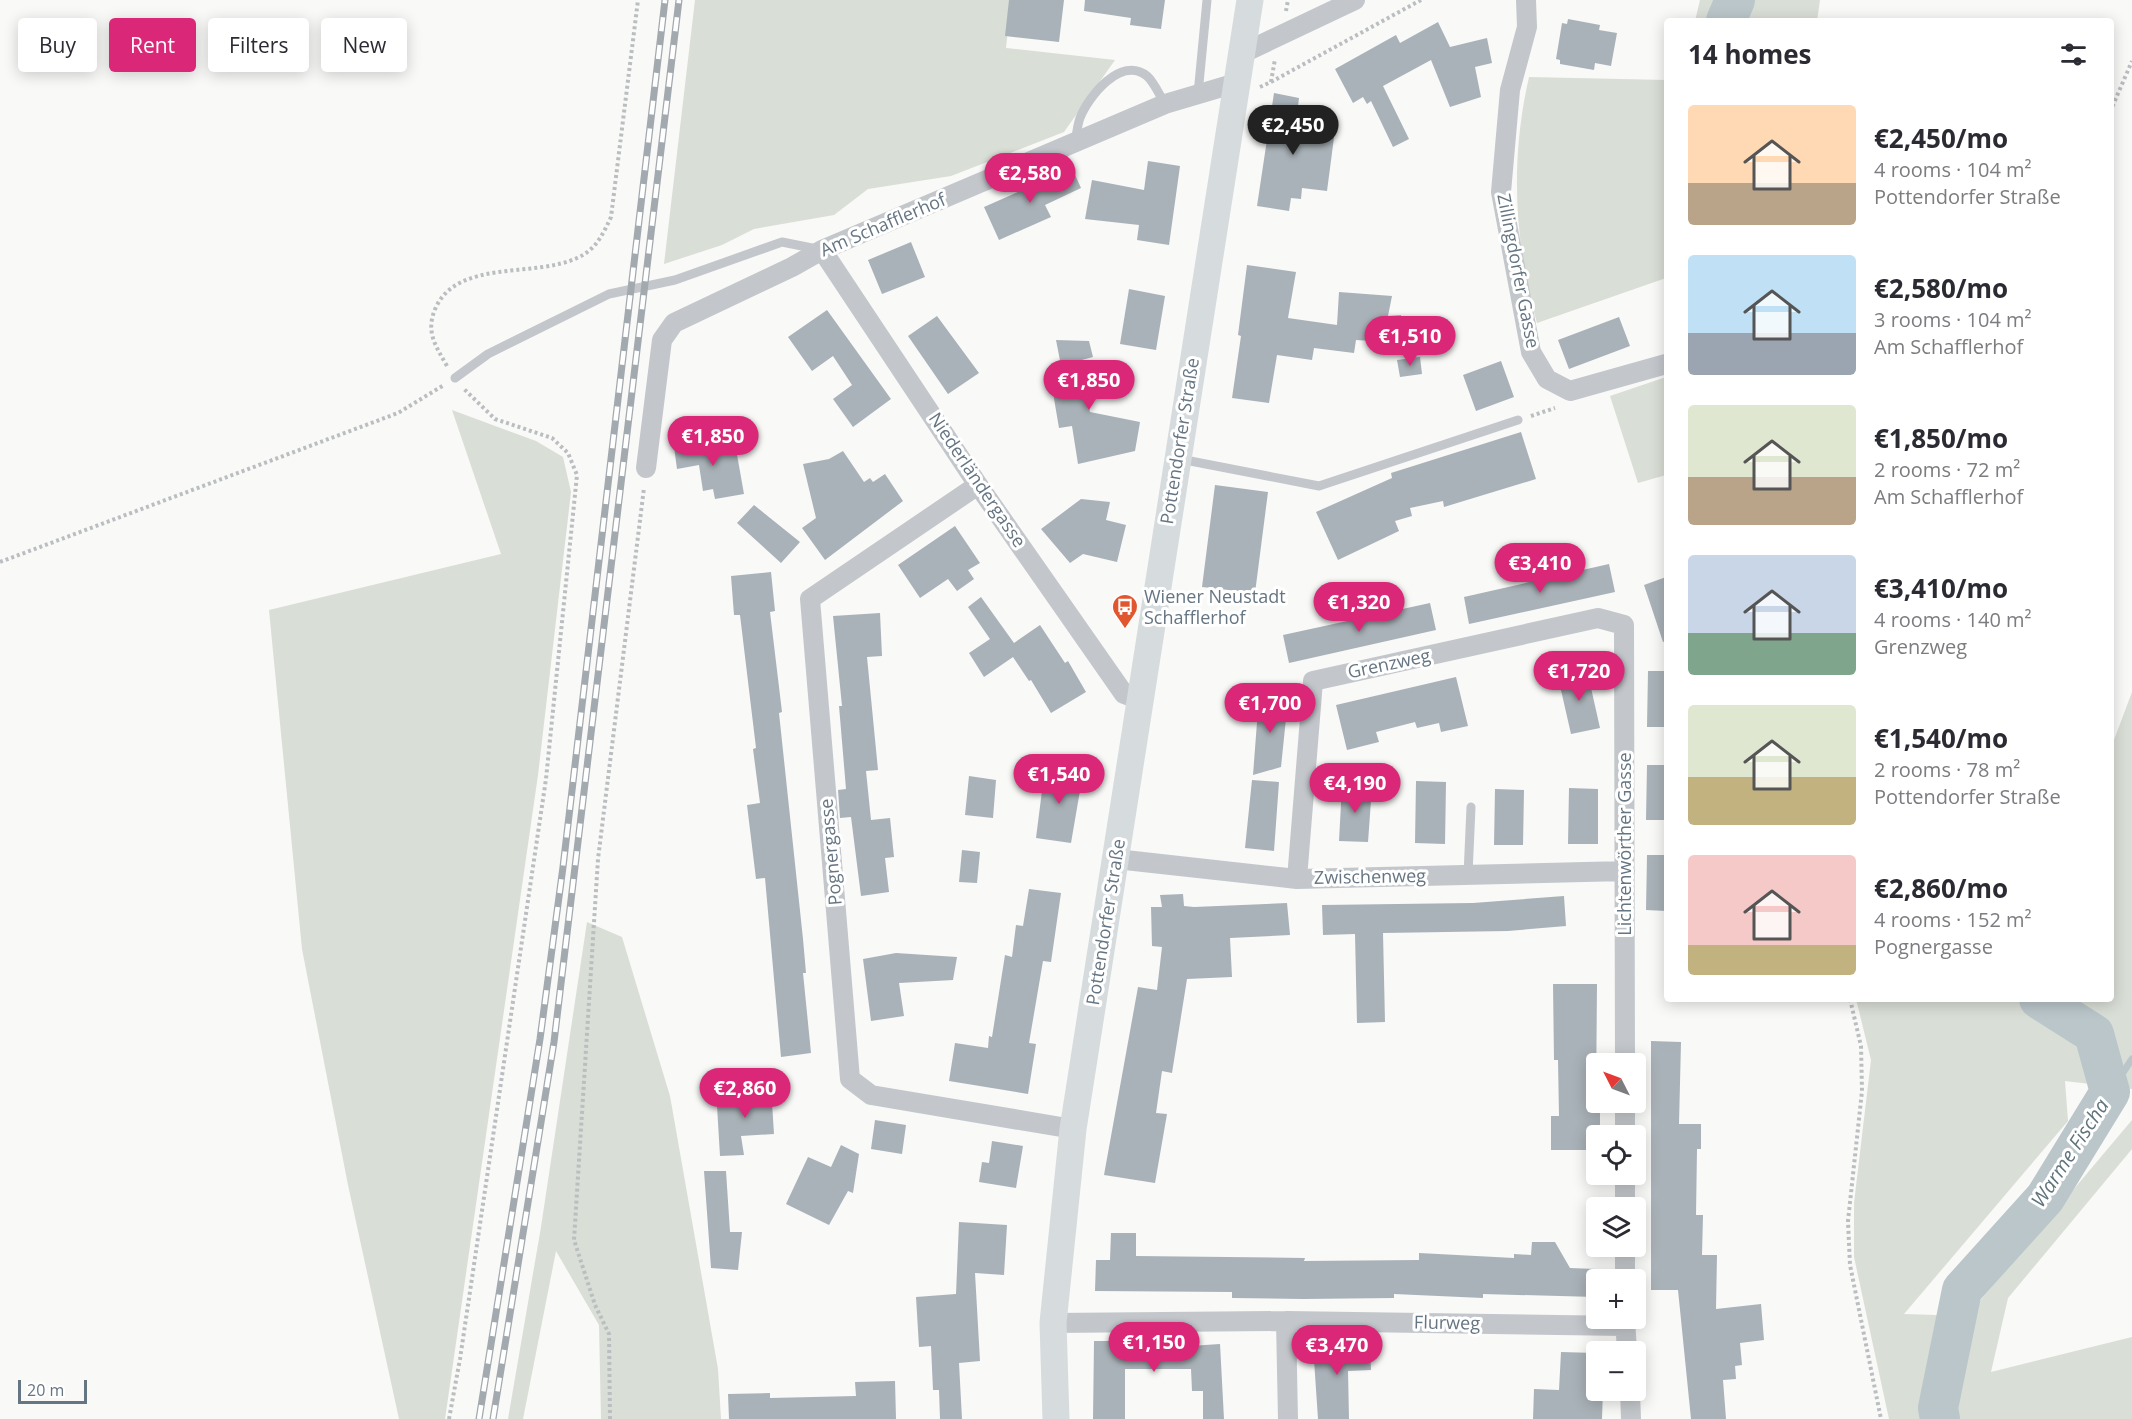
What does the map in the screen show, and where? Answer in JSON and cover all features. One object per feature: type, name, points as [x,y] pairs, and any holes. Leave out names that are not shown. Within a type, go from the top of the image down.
[{"type":"main road","name":"Pottendorfer Straße","points":[[1056,1419],[1053,1323],[1073,1128],[1250,0]]},
{"type":"street","points":[[1241,54],[1355,0]]},
{"type":"street","name":"Zillingdorfer Gasse","points":[[1526,0],[1527,27],[1510,90],[1501,192],[1531,352],[1547,379],[1570,391]]},
{"type":"street","name":"Am Schafflerhof","points":[[646,468],[662,340],[674,323],[792,267],[822,250],[1165,104],[1236,83]]},
{"type":"street","name":"Niederländergasse","points":[[822,250],[978,485],[1124,694],[1140,700]]},
{"type":"street","points":[[1570,391],[1664,365]]},
{"type":"street","name":"Pognergasse","points":[[978,485],[810,599],[850,1078],[871,1095],[1073,1128]]},
{"type":"street","name":"Grenzweg","points":[[1297,879],[1312,681],[1598,618],[1624,625]]},
{"type":"street","name":"Lichtenwörther Gasse","points":[[1624,625],[1625,1053]]},
{"type":"street","name":"Zwischenweg","points":[[1116,859],[1297,879],[1625,871]]},
{"type":"street","points":[[1286,1321],[1288,1419]]},
{"type":"street","name":"Flurweg","points":[[1053,1323],[1586,1322]]},
{"type":"street","points":[[1631,1401],[1632,1419]]},
{"type":"lane","points":[[1198,94],[1207,0]]},
{"type":"lane","points":[[1074,143],[1080,117],[1105,82],[1123,71],[1136,71],[1148,76],[1165,104]]},
{"type":"lane","points":[[455,378],[488,354],[609,294],[675,280],[782,242],[822,250]]},
{"type":"lane","points":[[1178,458],[1319,486],[1518,420]]},
{"type":"lane","points":[[1468,875],[1471,807]]},
{"type":"path","points":[[449,1419],[462,1347],[546,779],[576,475],[568,453],[552,438],[495,419],[474,401],[455,378],[432,340],[430,321],[440,299],[457,283],[482,274],[552,268],[580,257],[600,240],[611,217],[638,0]]},
{"type":"path","points":[[1270,82],[1421,0]]},
{"type":"path","points":[[2114,102],[2132,61]]},
{"type":"path","points":[[0,562],[398,413],[455,378]]},
{"type":"path","points":[[1518,420],[1555,409],[1570,391]]},
{"type":"path","points":[[610,1419],[609,1335],[595,1305],[574,1240],[598,859],[646,468]]},
{"type":"path","points":[[1851,1002],[1862,1046],[1862,1091],[1848,1221],[1850,1265],[1881,1419]]},
{"type":"shaded area","points":[[695,0],[1011,0],[1006,48],[1115,60],[1064,132],[951,176],[868,189],[834,215],[754,229],[722,245],[664,264]]},
{"type":"shaded area","points":[[1700,0],[1820,0],[1817,18],[1696,18]]},
{"type":"shaded area","points":[[1529,77],[1664,80],[1664,279],[1537,323],[1523,262],[1517,201],[1519,139]]},
{"type":"shaded area","points":[[1664,378],[1664,476],[1638,483],[1610,396]]},
{"type":"shaded area","points":[[452,410],[536,441],[563,457],[571,492],[538,775],[445,1419],[399,1419],[348,1185],[302,949],[269,610],[501,554]]},
{"type":"shaded area","points":[[2132,692],[2132,1089],[2065,1081],[2068,1121],[1904,1314],[1967,1316],[2132,1120],[2132,1149],[2008,1298],[1991,1372],[2132,1337],[2132,1419],[1889,1419],[1854,1257],[1854,1203],[1871,1060],[1857,1002],[2114,1002],[2114,740]]},
{"type":"shaded area","points":[[587,922],[622,937],[670,1096],[718,1369],[721,1419],[601,1419],[599,1325],[556,1251],[523,1419],[508,1419],[541,1227]]},
{"type":"building","points":[[1009,0],[1064,0],[1059,42],[1005,36]]},
{"type":"building","points":[[1085,0],[1165,0],[1161,29],[1130,25],[1131,18],[1084,11]]},
{"type":"building","points":[[1568,19],[1600,25],[1599,30],[1617,33],[1611,66],[1595,63],[1594,70],[1560,64],[1560,60],[1556,59],[1562,23],[1567,24]]},
{"type":"building","points":[[1438,22],[1450,47],[1487,38],[1492,63],[1475,67],[1481,97],[1450,107],[1431,60],[1383,86],[1409,139],[1393,147],[1371,101],[1367,104],[1363,97],[1353,103],[1335,69],[1396,35],[1400,43]]},
{"type":"building","points":[[1274,93],[1299,98],[1296,123],[1335,130],[1327,191],[1302,188],[1301,199],[1291,198],[1289,211],[1257,206]]},
{"type":"building","points":[[1148,161],[1180,166],[1169,245],[1137,240],[1139,225],[1085,219],[1092,180],[1144,190]]},
{"type":"building","points":[[1072,168],[1081,188],[1045,205],[1051,217],[999,240],[984,207]]},
{"type":"building","points":[[911,242],[925,277],[882,294],[868,260]]},
{"type":"building","points":[[1247,265],[1296,272],[1288,318],[1337,325],[1339,292],[1392,296],[1388,316],[1401,315],[1404,343],[1356,340],[1354,353],[1314,348],[1312,360],[1277,355],[1269,403],[1232,398],[1241,336],[1238,335]]},
{"type":"building","points":[[1129,289],[1165,296],[1156,350],[1120,344]]},
{"type":"building","points":[[827,310],[891,399],[853,427],[833,399],[852,385],[833,356],[812,371],[788,337]]},
{"type":"building","points":[[937,316],[979,373],[948,394],[908,336]]},
{"type":"building","points":[[1619,317],[1630,346],[1569,369],[1558,340]]},
{"type":"building","points":[[1056,340],[1089,341],[1093,357],[1078,361],[1090,412],[1140,422],[1135,451],[1078,464],[1072,426],[1059,428],[1052,387],[1065,386]]},
{"type":"building","points":[[1420,357],[1422,374],[1400,377],[1397,360]]},
{"type":"building","points":[[1501,361],[1514,397],[1476,411],[1463,375]]},
{"type":"building","points":[[1521,432],[1536,479],[1444,507],[1443,501],[1410,508],[1412,516],[1395,521],[1399,531],[1338,560],[1316,512],[1392,478],[1391,473]]},
{"type":"building","points":[[720,440],[722,451],[736,449],[744,494],[715,499],[713,489],[703,491],[699,465],[677,469],[674,447]]},
{"type":"building","points":[[843,451],[864,482],[870,478],[873,482],[885,474],[903,501],[825,560],[802,528],[816,518],[803,464],[829,459]]},
{"type":"building","points":[[1215,485],[1268,492],[1255,593],[1202,587]]},
{"type":"building","points":[[1081,499],[1110,502],[1106,520],[1126,525],[1117,562],[1083,554],[1070,563],[1041,529]]},
{"type":"building","points":[[754,505],[800,542],[781,563],[737,523]]},
{"type":"building","points":[[955,526],[980,563],[968,570],[974,579],[957,591],[948,579],[920,598],[898,565]]},
{"type":"building","points":[[1609,564],[1615,592],[1469,624],[1464,597]]},
{"type":"building","points":[[771,572],[775,611],[770,612],[782,712],[779,713],[803,939],[806,973],[803,973],[811,1053],[781,1057],[765,878],[756,879],[747,805],[760,803],[753,749],[756,748],[740,615],[734,615],[731,576]]},
{"type":"building","points":[[1664,578],[1664,642],[1663,642],[1644,585]]},
{"type":"building","points":[[981,597],[1014,643],[1040,625],[1065,663],[1068,661],[1086,692],[1051,713],[1031,680],[1029,681],[1013,657],[984,677],[969,653],[990,639],[968,607]]},
{"type":"building","points":[[1430,603],[1436,630],[1289,663],[1283,635]]},
{"type":"building","points":[[880,613],[882,656],[867,657],[878,770],[866,771],[871,820],[890,818],[894,857],[885,858],[889,892],[861,896],[851,817],[840,818],[838,790],[846,789],[839,706],[842,706],[833,616]]},
{"type":"building","points":[[1587,670],[1600,728],[1571,734],[1558,677]]},
{"type":"building","points":[[1648,671],[1664,671],[1664,727],[1647,727]]},
{"type":"building","points":[[1456,677],[1468,726],[1441,732],[1439,723],[1417,728],[1415,722],[1376,732],[1379,742],[1347,750],[1336,705]]},
{"type":"building","points":[[1259,696],[1288,699],[1281,767],[1253,775]]},
{"type":"building","points":[[1647,765],[1664,765],[1664,820],[1646,820]]},
{"type":"building","points":[[1045,767],[1083,773],[1071,843],[1036,838]]},
{"type":"building","points":[[969,776],[996,780],[993,818],[965,815]]},
{"type":"building","points":[[1252,780],[1279,782],[1274,851],[1245,848]]},
{"type":"building","points":[[1416,781],[1446,782],[1445,844],[1415,843]]},
{"type":"building","points":[[1342,785],[1372,787],[1368,842],[1339,841]]},
{"type":"building","points":[[1569,788],[1598,789],[1598,844],[1568,844]]},
{"type":"building","points":[[1495,789],[1524,790],[1523,845],[1494,845]]},
{"type":"building","points":[[962,850],[980,852],[977,883],[959,882]]},
{"type":"building","points":[[1647,855],[1664,855],[1664,911],[1646,910]]},
{"type":"building","points":[[1029,889],[1061,893],[1051,962],[1043,961],[1029,1043],[1036,1044],[1028,1094],[949,1081],[955,1043],[988,1048],[989,1036],[992,1037],[1005,955],[1012,957],[1016,925],[1023,926]]},
{"type":"building","points":[[1183,894],[1184,906],[1194,907],[1287,903],[1290,935],[1230,938],[1232,977],[1187,979],[1172,1073],[1162,1071],[1156,1113],[1167,1114],[1155,1183],[1104,1175],[1138,987],[1157,990],[1162,947],[1152,946],[1151,907],[1162,907],[1160,895]]},
{"type":"building","points":[[1564,896],[1566,926],[1508,931],[1383,933],[1385,1022],[1357,1023],[1355,934],[1323,935],[1322,905],[1473,903]]},
{"type":"building","points":[[896,953],[957,957],[953,980],[899,983],[904,1016],[871,1021],[863,959]]},
{"type":"building","points":[[1553,984],[1597,984],[1596,1053],[1586,1053],[1586,1113],[1600,1113],[1600,1125],[1586,1125],[1586,1150],[1551,1150],[1551,1116],[1559,1116],[1558,1060],[1554,1060]]},
{"type":"building","points":[[1651,1041],[1681,1042],[1679,1124],[1701,1124],[1701,1149],[1697,1149],[1696,1215],[1703,1215],[1702,1255],[1717,1255],[1716,1309],[1761,1304],[1764,1340],[1740,1343],[1742,1365],[1735,1366],[1736,1379],[1723,1380],[1726,1419],[1691,1419],[1678,1290],[1651,1290]]},
{"type":"building","points":[[771,1087],[774,1134],[741,1136],[744,1155],[720,1156],[717,1106],[733,1104],[731,1089]]},
{"type":"building","points":[[875,1120],[906,1125],[902,1154],[871,1149]]},
{"type":"building","points":[[992,1141],[1023,1146],[1016,1188],[979,1182],[982,1162],[989,1163]]},
{"type":"building","points":[[841,1145],[859,1154],[853,1193],[848,1191],[829,1225],[786,1204],[808,1157],[831,1167]]},
{"type":"building","points":[[704,1171],[726,1171],[730,1232],[742,1232],[738,1270],[711,1268]]},
{"type":"building","points":[[959,1222],[1007,1225],[1004,1275],[975,1273],[980,1361],[959,1363],[962,1419],[940,1419],[939,1390],[933,1390],[931,1346],[919,1347],[916,1297],[956,1294]]},
{"type":"building","points":[[1111,1233],[1136,1233],[1136,1256],[1305,1258],[1304,1261],[1419,1260],[1419,1253],[1514,1258],[1514,1254],[1531,1255],[1532,1242],[1555,1242],[1570,1268],[1596,1269],[1586,1269],[1586,1297],[1483,1294],[1483,1298],[1394,1294],[1394,1298],[1232,1298],[1232,1292],[1095,1291],[1096,1260],[1110,1260]]},
{"type":"building","points":[[1094,1341],[1159,1341],[1159,1348],[1220,1344],[1224,1419],[1203,1419],[1203,1391],[1192,1391],[1191,1369],[1125,1369],[1125,1419],[1093,1419]]},
{"type":"building","points":[[1370,1343],[1371,1370],[1348,1371],[1349,1419],[1318,1419],[1313,1345]]},
{"type":"building","points":[[1561,1352],[1586,1353],[1586,1401],[1603,1401],[1602,1419],[1533,1419],[1534,1389],[1559,1390]]},
{"type":"building","points":[[895,1381],[896,1419],[729,1419],[728,1394],[770,1393],[770,1398],[856,1396],[855,1382]]},
{"type":"waterway","name":"Warme Fischa","points":[[1727,18],[1735,0]]},
{"type":"waterway","name":"Warme Fischa","points":[[1940,1419],[1938,1408],[1962,1290],[2045,1198],[2110,1092],[2094,1034],[2044,1002]]},
{"type":"waterway","points":[[2110,1092],[2132,1059]]},
{"type":"railway","points":[[479,1419],[540,1039],[563,867],[665,0]]},
{"type":"railway","points":[[493,1419],[554,1042],[679,0]]},
{"type":"place","name":"Wiener Neustadt Schafflerhof","points":[[1125,630]]}]
